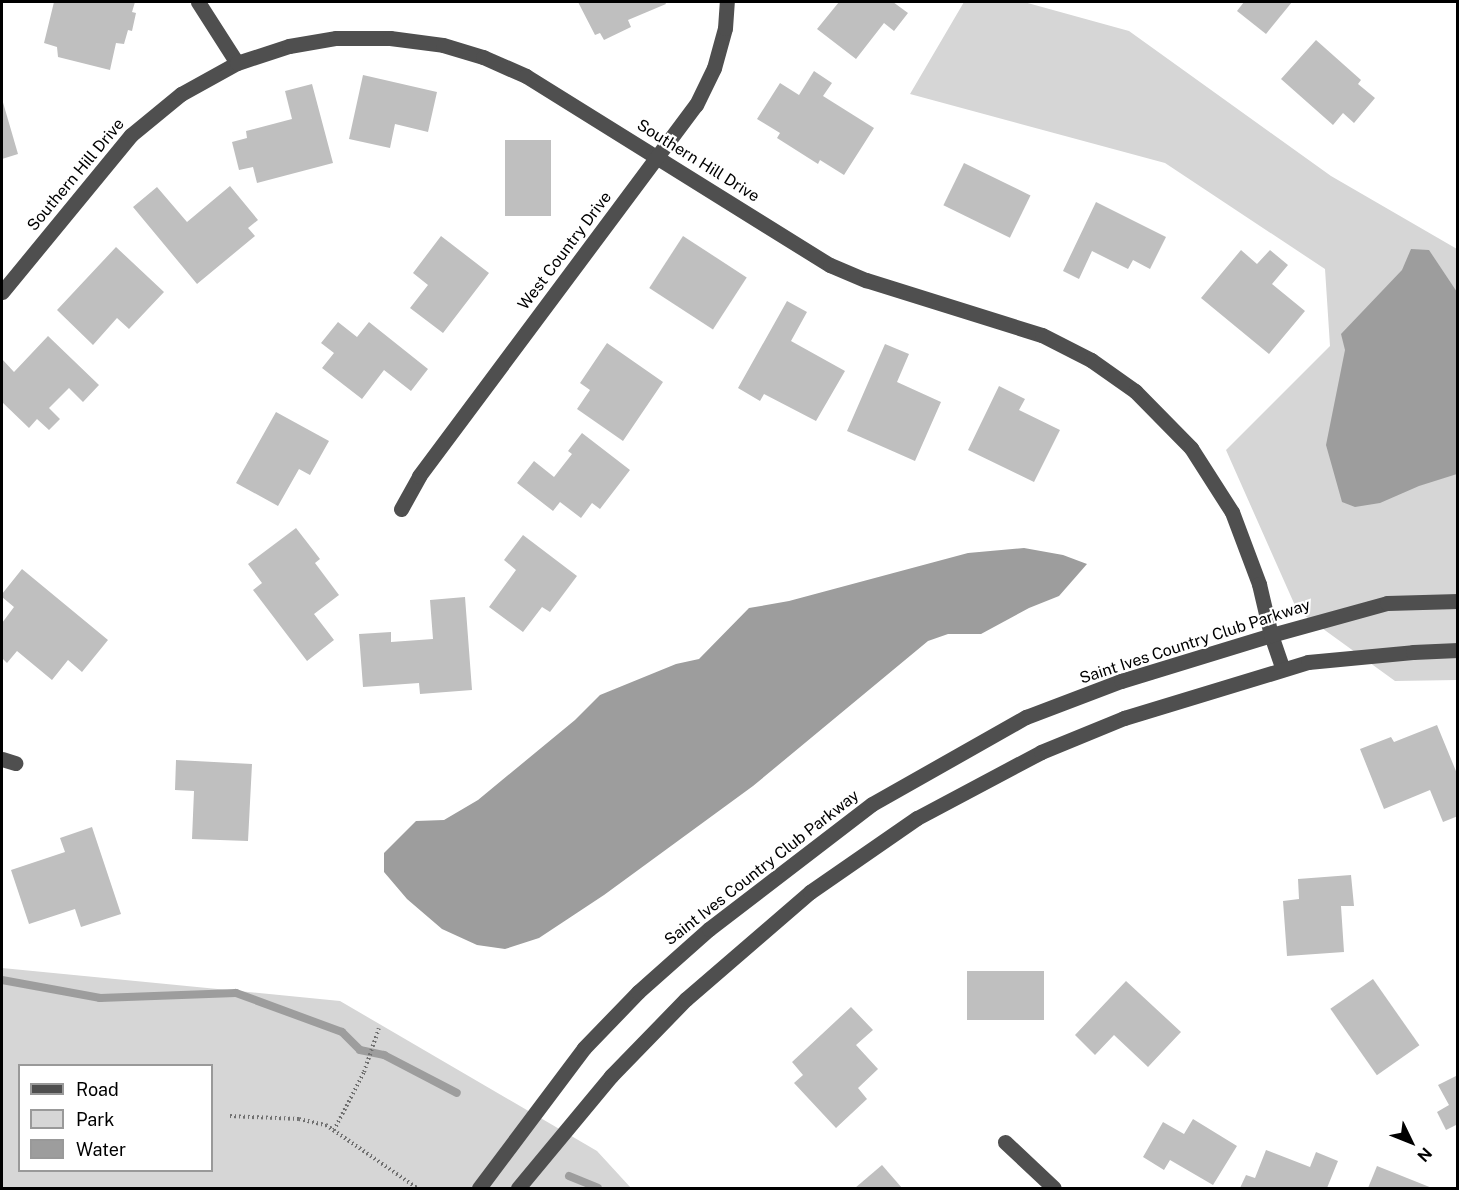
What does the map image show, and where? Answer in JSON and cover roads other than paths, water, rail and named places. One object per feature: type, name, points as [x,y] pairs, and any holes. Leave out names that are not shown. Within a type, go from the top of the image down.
[{"type":"street","points":[[198,2],[237,63]]},
{"type":"street","name":"West Country Drive","points":[[401,509],[419,476],[696,105],[714,68],[725,28],[727,2]]},
{"type":"street","name":"Southern Hill Drive","points":[[2,292],[131,135],[181,94],[237,63],[289,46],[336,38],[390,38],[443,45],[483,57],[526,76],[830,265],[866,280],[1042,335],[1091,360],[1135,391],[1191,448],[1232,512],[1259,584],[1271,634],[1283,669]]},
{"type":"street","name":"Saint Ives Country Club Parkway","points":[[479,1188],[584,1048],[638,992],[709,929],[872,804],[1026,717],[1121,681],[1271,634],[1387,603],[1458,601]]},
{"type":"street","points":[[518,1188],[611,1076],[686,999],[810,892],[917,818],[1041,752],[1124,718],[1308,662],[1458,650]]},
{"type":"street","points":[[1005,1142],[1054,1188]]},
{"type":"water","points":[[1411,249],[1429,250],[1457,292],[1457,474],[1419,486],[1380,503],[1355,507],[1342,502],[1326,445],[1345,350],[1341,334],[1402,270]]},
{"type":"water","points":[[1024,548],[1063,555],[1087,564],[1059,596],[1029,608],[981,634],[948,634],[928,641],[753,786],[604,895],[539,938],[505,949],[477,945],[442,929],[407,899],[384,872],[384,853],[416,821],[444,820],[478,800],[575,720],[600,695],[676,664],[699,659],[749,608],[789,601],[968,553]]},
{"type":"waterway","points":[[2,980],[100,998],[236,993],[342,1032],[360,1050],[384,1055],[457,1093]]},
{"type":"waterway","points":[[569,1176],[598,1188]]}]
